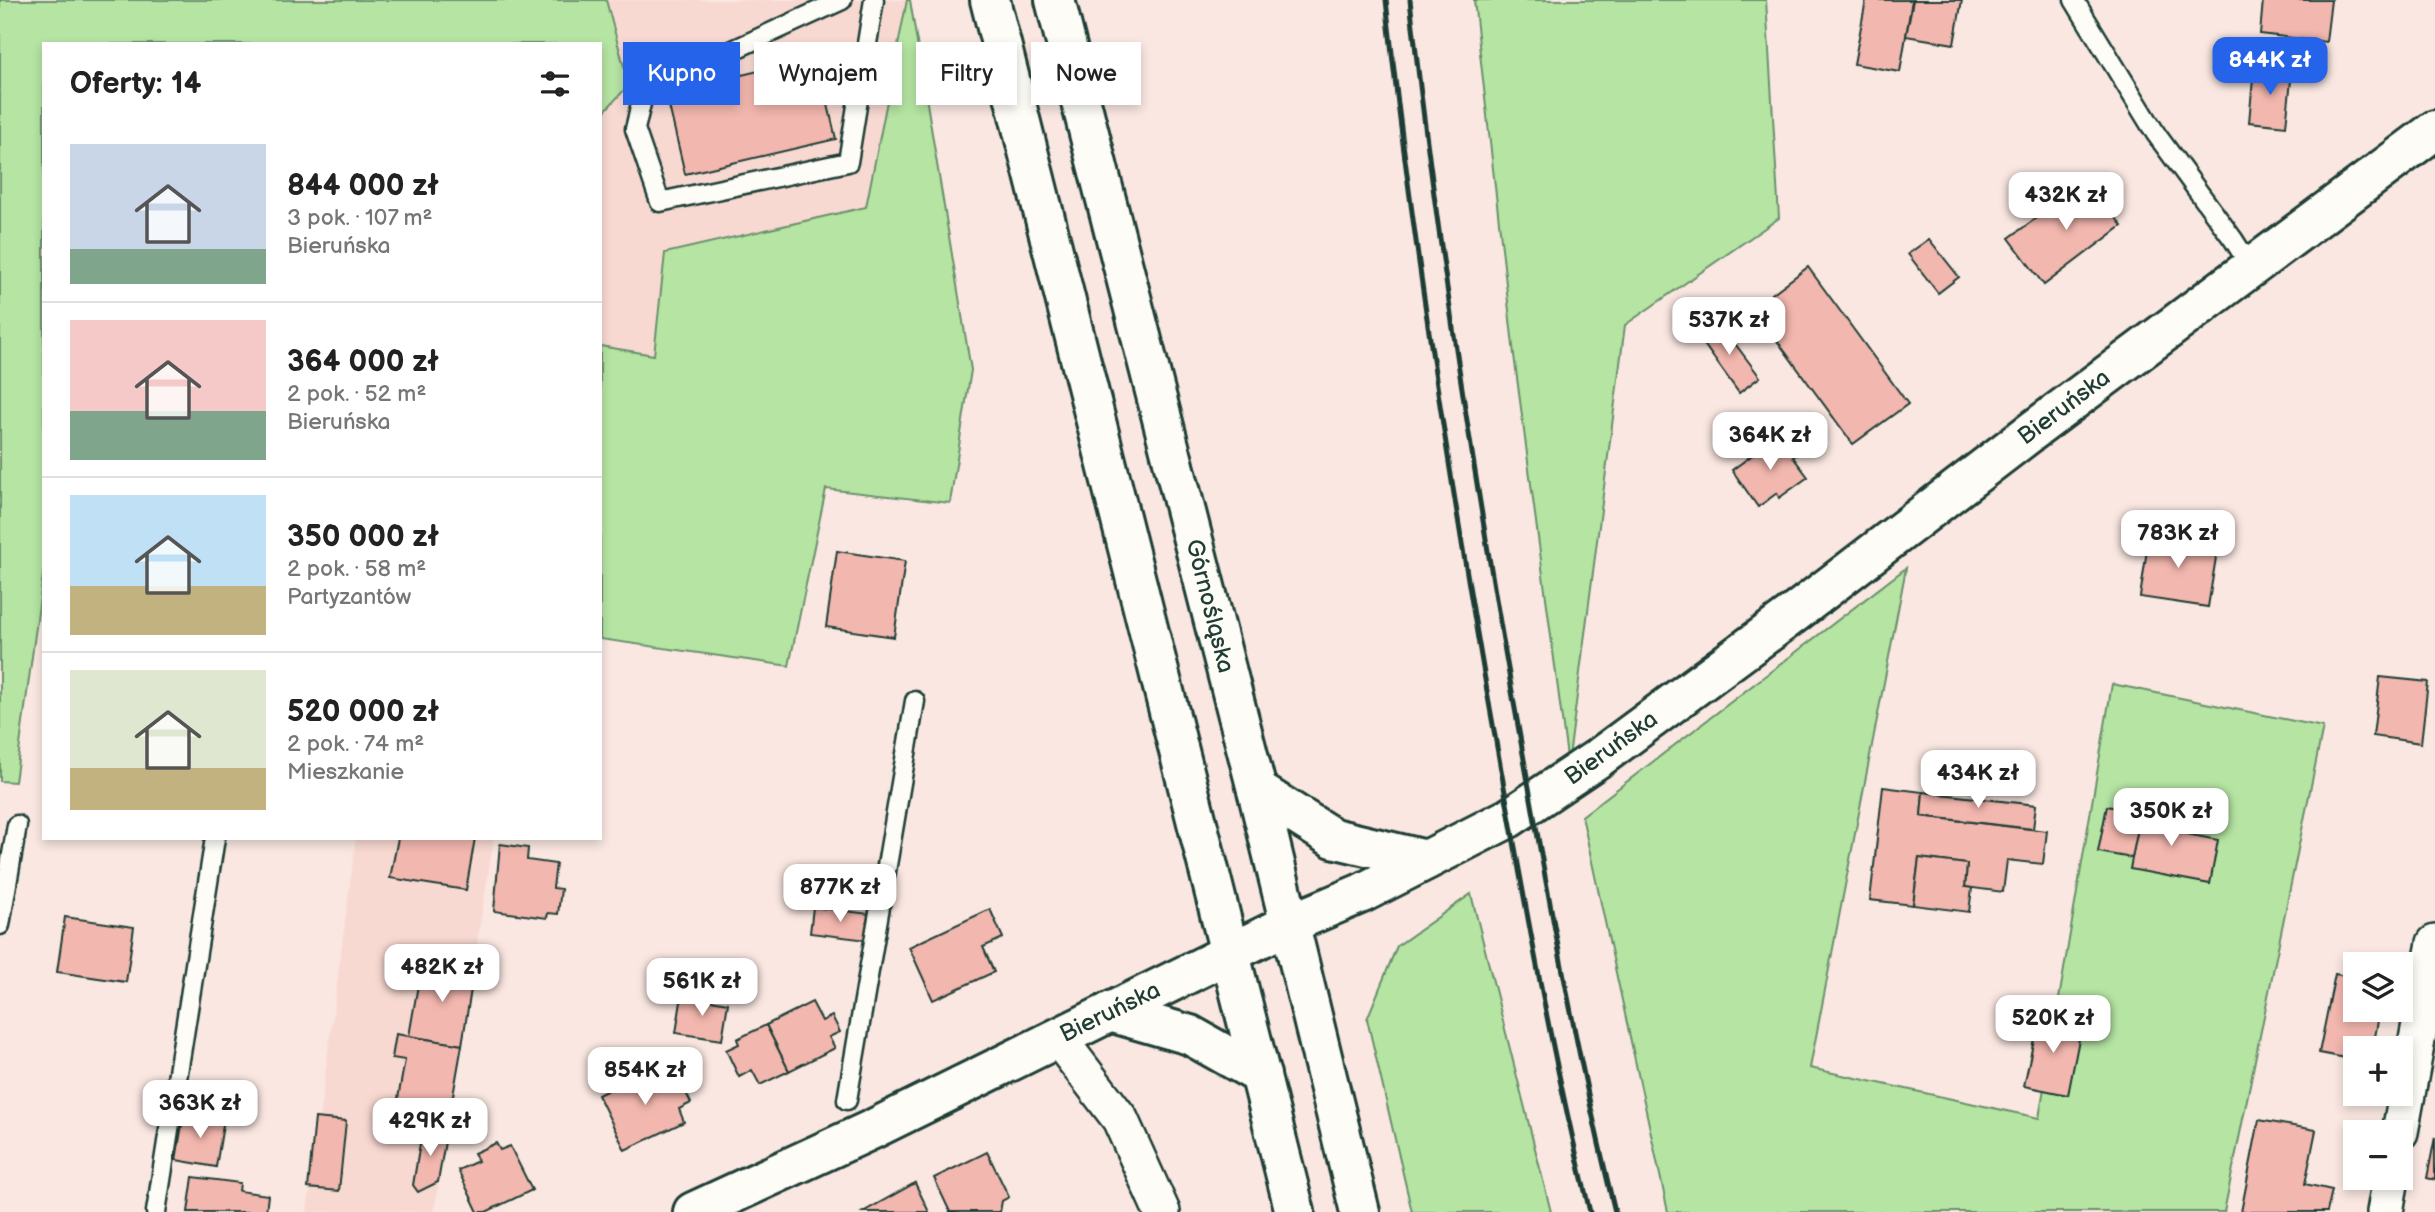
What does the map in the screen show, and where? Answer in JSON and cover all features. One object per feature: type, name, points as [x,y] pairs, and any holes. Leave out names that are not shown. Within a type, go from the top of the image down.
[{"type":"main road","points":[[990,0],[1295,1212]]},
{"type":"main road","name":"Górnośląska","points":[[1055,0],[1257,790],[1360,1212]]},
{"type":"main road","name":"Bieruńska","points":[[693,1212],[873,1129],[1289,924],[1362,893],[1509,818],[1600,757],[1792,615],[2031,432],[2435,130]]},
{"type":"main road","points":[[1257,790],[1333,838],[1426,860]]},
{"type":"main road","points":[[1110,1012],[1190,1035],[1261,1075]]},
{"type":"street","points":[[2402,1120],[2435,943]]},
{"type":"street","points":[[1058,1038],[1120,1119],[1162,1212]]},
{"type":"street","points":[[2385,1212],[2389,1190]]},
{"type":"lane","points":[[842,0],[644,91],[635,129],[660,202],[848,162],[874,0]]},
{"type":"lane","points":[[2074,0],[2156,134],[2251,267]]},
{"type":"lane","points":[[847,1100],[915,701]]},
{"type":"lane","points":[[0,925],[17,825]]},
{"type":"lane","points":[[156,1212],[215,840]]},
{"type":"shaded area","points":[[606,0],[907,0],[899,42],[754,42],[754,105],[886,105],[866,207],[665,253],[654,356],[602,346],[602,114],[623,91],[623,105],[740,105],[740,42],[623,42],[623,63]]},
{"type":"shaded area","points":[[356,840],[494,840],[434,1212],[307,1212]]},
{"type":"green space","points":[[0,0],[606,0],[623,63],[623,91],[602,114],[602,42],[42,42],[42,583],[15,782],[0,781]]},
{"type":"green space","points":[[907,0],[910,0],[917,42],[916,105],[927,105],[971,370],[950,503],[826,489],[789,666],[602,639],[602,346],[654,355],[665,253],[866,207],[886,105],[902,105],[902,42],[899,42]]},
{"type":"green space","points":[[1474,0],[1766,0],[1779,218],[1625,325],[1568,765],[1514,355]]},
{"type":"green space","points":[[1906,568],[1810,1068],[2039,1118],[2112,684],[2323,727],[2224,1212],[1668,1212],[1582,816]]},
{"type":"green space","points":[[1471,894],[1551,1212],[1412,1212],[1367,1019],[1397,946]]},
{"type":"building","points":[[1866,0],[1912,0],[1900,72],[1854,64]]},
{"type":"building","points":[[1913,0],[1962,0],[1954,44],[1906,36]]},
{"type":"building","points":[[2263,0],[2331,0],[2326,42],[2260,34]]},
{"type":"building","points":[[2254,68],[2292,71],[2286,126],[2249,122]]},
{"type":"building","points":[[754,72],[754,105],[828,105],[836,139],[685,174],[669,105],[740,105],[740,75]]},
{"type":"building","points":[[2088,180],[2122,226],[2044,285],[2009,238]]},
{"type":"building","points":[[1929,239],[1959,277],[1938,293],[1908,254]]},
{"type":"building","points":[[1808,267],[1908,404],[1853,444],[1753,308]]},
{"type":"building","points":[[1718,321],[1760,377],[1739,393],[1698,336]]},
{"type":"building","points":[[1781,434],[1808,477],[1779,498],[1777,493],[1758,507],[1732,470]]},
{"type":"building","points":[[2150,529],[2175,532],[2174,539],[2218,545],[2208,607],[2140,597]]},
{"type":"building","points":[[837,551],[905,561],[894,637],[826,627]]},
{"type":"building","points":[[2380,677],[2428,682],[2421,743],[2373,736]]},
{"type":"building","points":[[1883,787],[1923,792],[1921,816],[2047,831],[2043,864],[2007,860],[2003,892],[1965,887],[1967,864],[1919,858],[1913,905],[1870,900]]},
{"type":"building","points":[[1923,792],[2036,805],[2033,829],[1921,816]]},
{"type":"building","points":[[2143,799],[2170,805],[2165,830],[2218,840],[2210,884],[2130,869]]},
{"type":"building","points":[[2107,806],[2141,813],[2132,858],[2098,852]]},
{"type":"building","points":[[398,840],[475,840],[466,890],[390,878]]},
{"type":"building","points":[[500,844],[528,848],[527,860],[556,864],[553,888],[561,889],[558,914],[548,913],[547,918],[494,911]]},
{"type":"building","points":[[1919,858],[1967,864],[1965,887],[1972,888],[1969,912],[1913,905]]},
{"type":"building","points":[[813,907],[870,914],[867,940],[810,933]]},
{"type":"building","points":[[990,909],[1003,938],[983,947],[994,972],[933,1000],[909,947]]},
{"type":"building","points":[[65,917],[134,927],[126,982],[57,972]]},
{"type":"building","points":[[422,962],[474,971],[462,1045],[409,1036]]},
{"type":"building","points":[[2335,974],[2343,976],[2343,1022],[2378,1022],[2375,1036],[2343,1036],[2343,1058],[2319,1053]]},
{"type":"building","points":[[682,995],[728,1003],[722,1040],[676,1033]]},
{"type":"building","points":[[812,1002],[822,1021],[832,1016],[840,1032],[829,1037],[835,1048],[789,1071],[766,1025]]},
{"type":"building","points":[[2039,1015],[2082,1024],[2068,1095],[2024,1086]]},
{"type":"building","points":[[766,1025],[789,1071],[760,1085],[752,1070],[739,1077],[726,1050],[739,1044],[737,1039]]},
{"type":"building","points":[[396,1034],[462,1045],[447,1130],[423,1126],[422,1131],[393,1126],[405,1060],[392,1058]]},
{"type":"building","points":[[657,1066],[666,1084],[679,1078],[691,1103],[679,1109],[684,1122],[625,1150],[598,1095]]},
{"type":"building","points":[[184,1113],[224,1119],[216,1167],[176,1160]]},
{"type":"building","points":[[315,1118],[346,1121],[339,1191],[308,1188]]},
{"type":"building","points":[[2259,1120],[2316,1130],[2305,1184],[2332,1190],[2327,1212],[2241,1212]]},
{"type":"building","points":[[423,1126],[447,1130],[438,1182],[418,1192],[413,1185]]},
{"type":"building","points":[[2435,1137],[2435,1180],[2427,1178]]},
{"type":"building","points":[[496,1143],[500,1150],[510,1146],[532,1190],[486,1212],[478,1212],[458,1170],[478,1161],[474,1153]]},
{"type":"building","points":[[987,1152],[1009,1197],[1002,1201],[1000,1212],[950,1212],[934,1178]]},
{"type":"building","points":[[193,1177],[240,1183],[239,1191],[268,1195],[266,1212],[188,1212]]},
{"type":"building","points":[[915,1183],[929,1212],[863,1212]]},
{"type":"railway","points":[[1386,0],[1418,260],[1472,605],[1534,952],[1590,1212]]},
{"type":"railway","points":[[1410,0],[1444,264],[1499,616],[1560,958],[1615,1212]]}]
